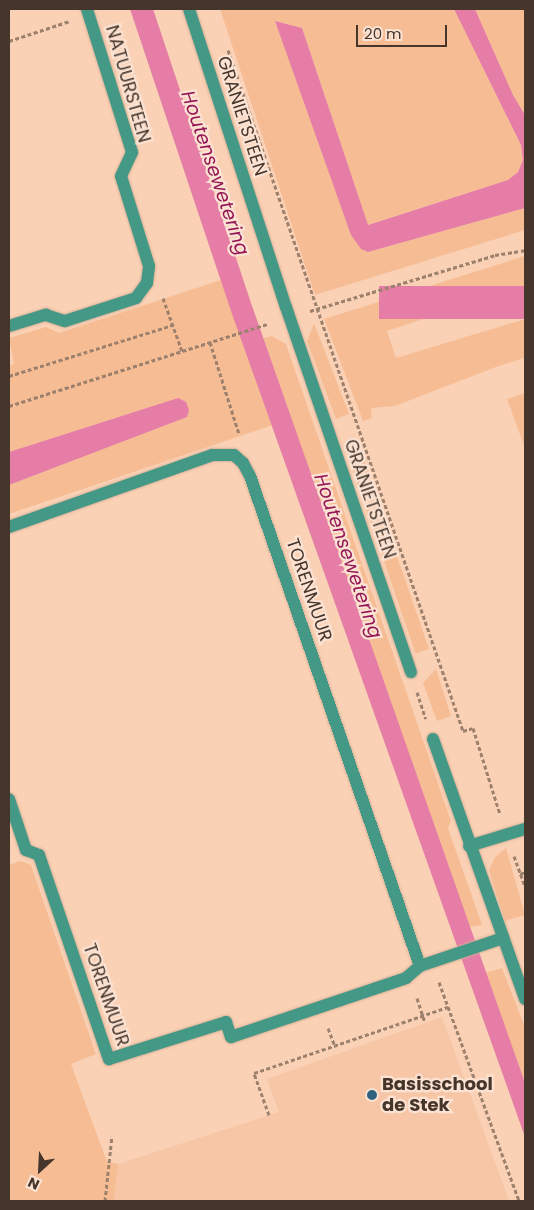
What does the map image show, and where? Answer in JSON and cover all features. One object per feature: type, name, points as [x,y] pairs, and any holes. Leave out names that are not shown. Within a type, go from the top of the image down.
[{"type":"street","name":"GRANIETSTEEN","points":[[189,9],[290,318],[411,672]]},
{"type":"street","name":"NATUURSTEEN","points":[[88,12],[132,152],[121,176],[149,266],[147,283]]},
{"type":"street","points":[[9,326],[46,315],[66,322],[136,298],[147,283]]},
{"type":"street","points":[[9,527],[212,455],[234,455]]},
{"type":"street","name":"TORENMUUR","points":[[234,455],[250,476],[426,964]]},
{"type":"street","points":[[433,739],[469,846],[525,999]]},
{"type":"street","name":"TORENMUUR","points":[[9,799],[26,850],[40,855],[109,1060],[226,1022],[231,1037],[406,978],[426,964],[503,938]]},
{"type":"street","points":[[469,846],[525,829]]},
{"type":"path","points":[[9,41],[88,12]]},
{"type":"path","points":[[227,46],[316,309],[371,458],[463,731],[473,728],[525,887]]},
{"type":"path","points":[[9,406],[266,324],[495,255],[525,250]]},
{"type":"path","points":[[147,283],[162,296],[182,351]]},
{"type":"path","points":[[9,376],[173,325]]},
{"type":"path","points":[[210,342],[240,432],[234,455]]},
{"type":"path","points":[[411,672],[433,739]]},
{"type":"path","points":[[520,874],[525,872]]},
{"type":"path","points":[[426,964],[448,1007],[519,1201]]},
{"type":"path","points":[[269,1115],[254,1073],[448,1007]]},
{"type":"path","points":[[105,1201],[112,1136]]},
{"type":"shaded area","points":[[130,9],[153,9],[251,303],[525,1083],[525,1137],[232,314]]},
{"type":"shaded area","points":[[220,9],[454,9],[521,145],[523,160],[518,172],[508,180],[367,225],[302,28],[275,21],[368,252],[525,208],[525,230],[315,295]]},
{"type":"shaded area","points":[[454,9],[475,9],[513,95],[525,115],[525,208],[368,252],[361,249],[351,235],[275,21],[302,28],[368,225],[508,180],[518,172],[523,160],[521,145]]},
{"type":"shaded area","points":[[475,9],[525,9],[525,115],[513,95]]},
{"type":"shaded area","points":[[525,256],[525,286],[387,331],[396,358],[525,319],[525,361],[524,358],[496,367],[395,406],[371,408],[372,418],[363,421],[324,319]]},
{"type":"shaded area","points":[[221,280],[273,425],[9,514],[9,485],[186,417],[178,398],[9,452],[9,366],[14,364],[9,338],[46,327],[59,333]]},
{"type":"shaded area","points":[[379,286],[525,286],[525,319],[379,319]]},
{"type":"shaded area","points":[[314,323],[349,414],[336,419],[307,341]]},
{"type":"shaded area","points":[[272,336],[286,344],[451,821],[448,828],[482,925],[469,927],[263,338]]},
{"type":"shaded area","points":[[525,393],[525,448],[507,399]]},
{"type":"shaded area","points":[[178,398],[186,402],[189,410],[187,417],[9,485],[9,452]]},
{"type":"shaded area","points":[[358,443],[429,649],[416,654],[345,448]]},
{"type":"shaded area","points":[[436,669],[451,716],[437,721],[423,683]]},
{"type":"shaded area","points":[[506,848],[525,915],[505,921],[489,870],[495,857]]},
{"type":"shaded area","points":[[20,861],[31,865],[96,1054],[71,1064],[107,1162],[118,1164],[114,1201],[9,1201],[9,865]]},
{"type":"shaded area","points":[[502,968],[525,1027],[525,1083],[485,973]]},
{"type":"shaded area","name":"Basisschool de Stek","points":[[442,1017],[509,1201],[114,1201],[118,1164],[279,1112],[267,1079]]},
{"type":"place","name":"Basisschool de Stek","points":[[372,1095]]},
{"type":"water label","name":"Houtensewetering","points":[[215,173]]},
{"type":"water label","name":"Houtensewetering","points":[[348,556]]}]
